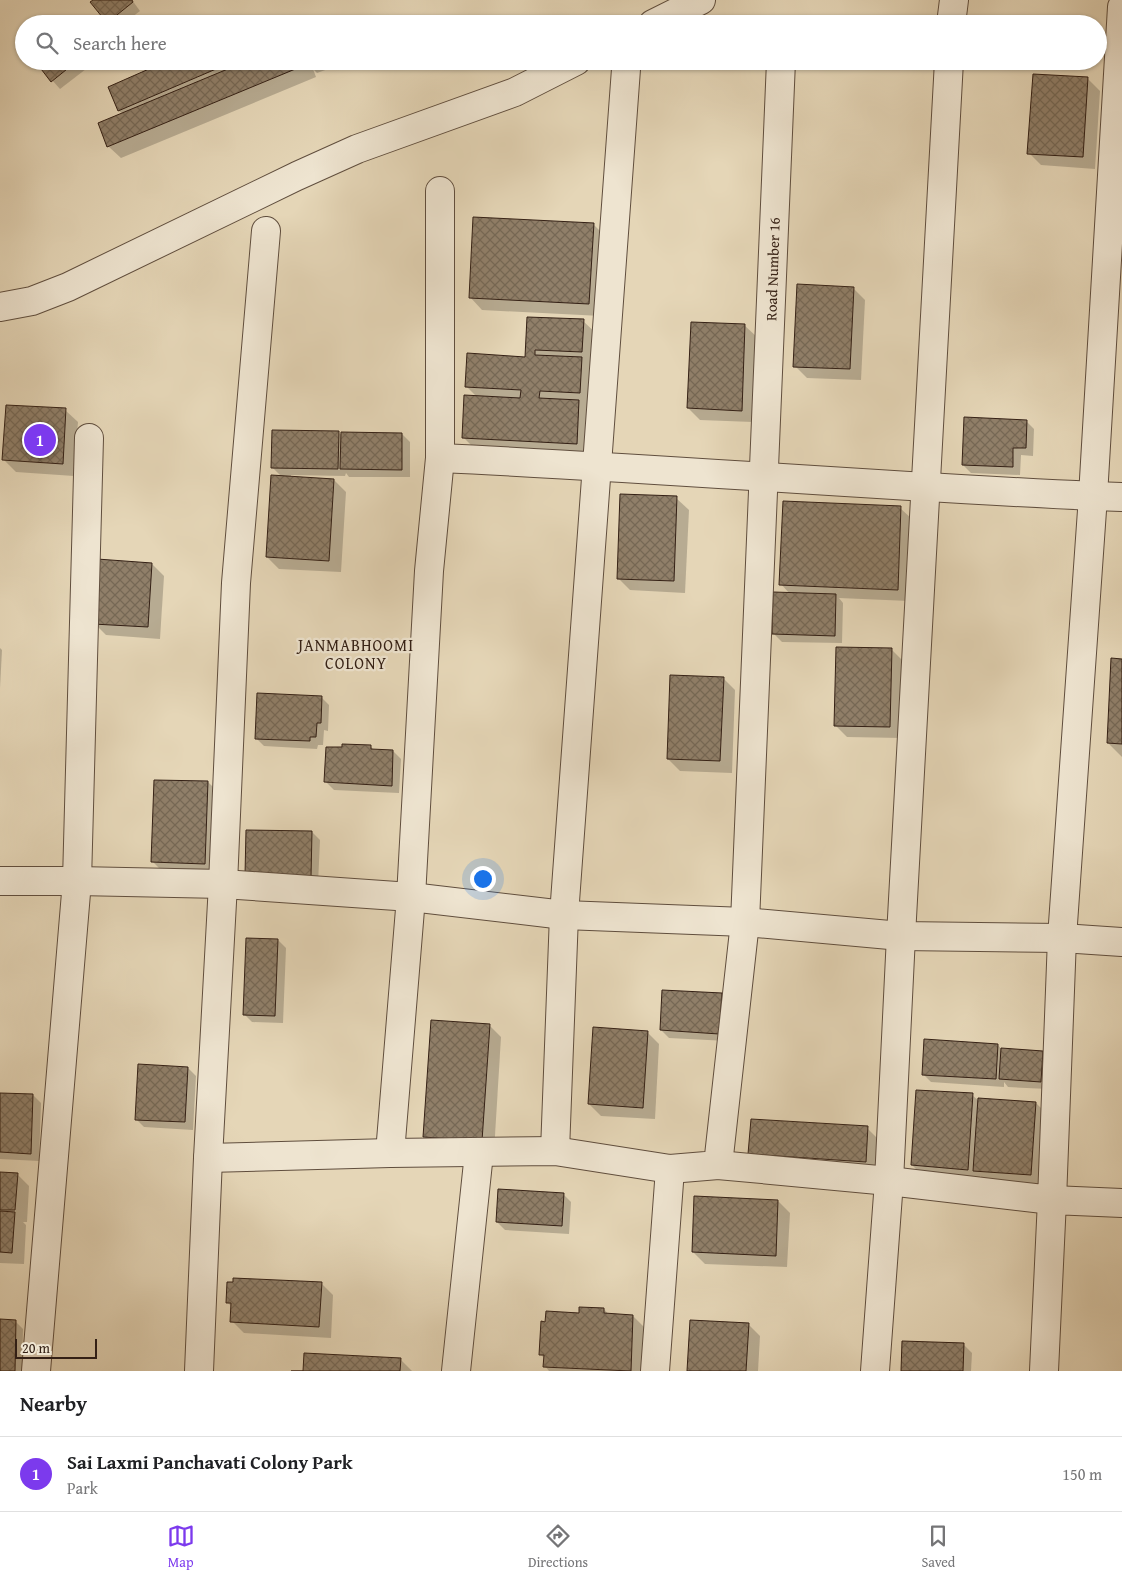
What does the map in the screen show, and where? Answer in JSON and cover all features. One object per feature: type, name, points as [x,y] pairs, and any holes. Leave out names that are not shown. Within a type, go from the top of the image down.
[{"type":"street","points":[[671,15],[701,0]]},
{"type":"street","points":[[952,15],[954,0]]},
{"type":"street","points":[[1044,1371],[1062,938],[1093,496],[1122,7]]},
{"type":"street","points":[[0,307],[32,301],[68,287],[357,149],[515,92],[558,70]]},
{"type":"street","points":[[555,1151],[564,915],[626,70]]},
{"type":"street","name":"Road Number 16","points":[[718,1166],[746,922],[781,70]]},
{"type":"street","points":[[875,1371],[889,1181],[948,70]]},
{"type":"street","points":[[390,1153],[411,897],[429,571],[440,458],[440,191]]},
{"type":"street","points":[[199,1371],[236,583],[266,231]]},
{"type":"street","points":[[36,1371],[77,881],[89,438]]},
{"type":"street","points":[[440,458],[598,466],[925,488],[1122,497]]},
{"type":"street","points":[[0,881],[223,884],[411,897],[564,915],[746,922],[901,936],[1062,938],[1122,942]]},
{"type":"street","points":[[208,1158],[555,1151],[670,1169],[718,1166],[889,1181],[1052,1200],[1122,1203]]},
{"type":"street","points":[[456,1371],[479,1153]]},
{"type":"street","points":[[655,1371],[670,1169]]},
{"type":"building","points":[[93,0],[132,0],[133,2],[117,15],[101,15],[90,2]]},
{"type":"building","points":[[42,70],[66,70],[51,82]]},
{"type":"building","points":[[147,70],[214,70],[118,111],[108,87]]},
{"type":"building","points":[[225,70],[293,70],[107,147],[98,123]]},
{"type":"building","points":[[1033,74],[1088,77],[1083,157],[1027,154]]},
{"type":"building","points":[[473,217],[594,223],[589,304],[469,298]]},
{"type":"building","points":[[797,284],[854,287],[850,369],[793,367]]},
{"type":"building","points":[[527,317],[584,319],[582,352],[535,350],[535,355],[582,357],[580,393],[540,391],[539,398],[579,400],[577,444],[462,438],[464,395],[520,398],[521,390],[465,387],[467,353],[525,357]]},
{"type":"building","points":[[691,322],[745,324],[742,411],[687,408]]},
{"type":"building","points":[[6,405],[66,408],[63,464],[2,460]]},
{"type":"building","points":[[964,417],[1027,420],[1026,448],[1013,448],[1013,467],[962,465]]},
{"type":"building","points":[[272,430],[339,431],[338,469],[271,468]]},
{"type":"building","points":[[341,432],[402,433],[402,470],[340,469]]},
{"type":"building","points":[[271,475],[334,479],[329,561],[266,557]]},
{"type":"building","points":[[620,494],[677,496],[674,581],[617,579]]},
{"type":"building","points":[[783,501],[901,506],[898,590],[779,585]]},
{"type":"building","points":[[97,559],[152,563],[148,627],[93,624]]},
{"type":"building","points":[[773,592],[836,594],[835,636],[772,634]]},
{"type":"building","points":[[836,647],[892,648],[890,727],[834,726]]},
{"type":"building","points":[[1111,658],[1122,659],[1122,744],[1107,743]]},
{"type":"building","points":[[670,675],[724,677],[720,761],[667,759]]},
{"type":"building","points":[[257,693],[322,696],[321,723],[317,723],[316,737],[310,737],[310,741],[255,739]]},
{"type":"building","points":[[342,744],[371,745],[371,749],[393,750],[392,786],[324,782],[326,747],[342,747]]},
{"type":"building","points":[[154,780],[208,781],[205,864],[151,862]]},
{"type":"building","points":[[246,830],[312,831],[311,877],[245,875]]},
{"type":"building","points":[[246,938],[278,939],[275,1016],[243,1015]]},
{"type":"building","points":[[662,990],[722,993],[719,1034],[660,1030]]},
{"type":"building","points":[[431,1020],[490,1024],[482,1141],[423,1137]]},
{"type":"building","points":[[593,1027],[648,1031],[643,1108],[588,1104]]},
{"type":"building","points":[[924,1039],[998,1044],[996,1079],[922,1075]]},
{"type":"building","points":[[1001,1048],[1043,1051],[1041,1082],[999,1079]]},
{"type":"building","points":[[138,1064],[188,1067],[185,1122],[135,1120]]},
{"type":"building","points":[[916,1090],[973,1093],[968,1170],[911,1165]]},
{"type":"building","points":[[0,1093],[33,1094],[31,1154],[0,1152]]},
{"type":"building","points":[[978,1098],[1036,1102],[1031,1175],[973,1171]]},
{"type":"building","points":[[751,1119],[868,1126],[866,1162],[748,1154]]},
{"type":"building","points":[[0,1172],[18,1173],[15,1210],[0,1210]]},
{"type":"building","points":[[498,1189],[564,1193],[562,1226],[496,1222]]},
{"type":"building","points":[[694,1196],[778,1200],[776,1256],[692,1252]]},
{"type":"building","points":[[0,1211],[15,1212],[12,1253],[0,1252]]},
{"type":"building","points":[[233,1278],[322,1282],[319,1327],[230,1322],[231,1303],[226,1303],[227,1282],[233,1282]]},
{"type":"building","points":[[579,1307],[604,1308],[604,1313],[633,1315],[631,1371],[543,1367],[544,1355],[539,1355],[541,1321],[545,1322],[546,1311],[579,1313]]},
{"type":"building","points":[[0,1319],[16,1320],[15,1371],[0,1371]]},
{"type":"building","points":[[690,1320],[749,1323],[746,1371],[687,1371]]},
{"type":"building","points":[[902,1341],[964,1343],[963,1371],[901,1371]]},
{"type":"building","points":[[304,1353],[401,1358],[400,1371],[303,1371]]},
{"type":"place","name":"Sai Laxmi Panchavati Colony Park","points":[[40,440]]},
{"type":"district","name":"JANMABHOOMI COLONY","points":[[356,654]]}]
